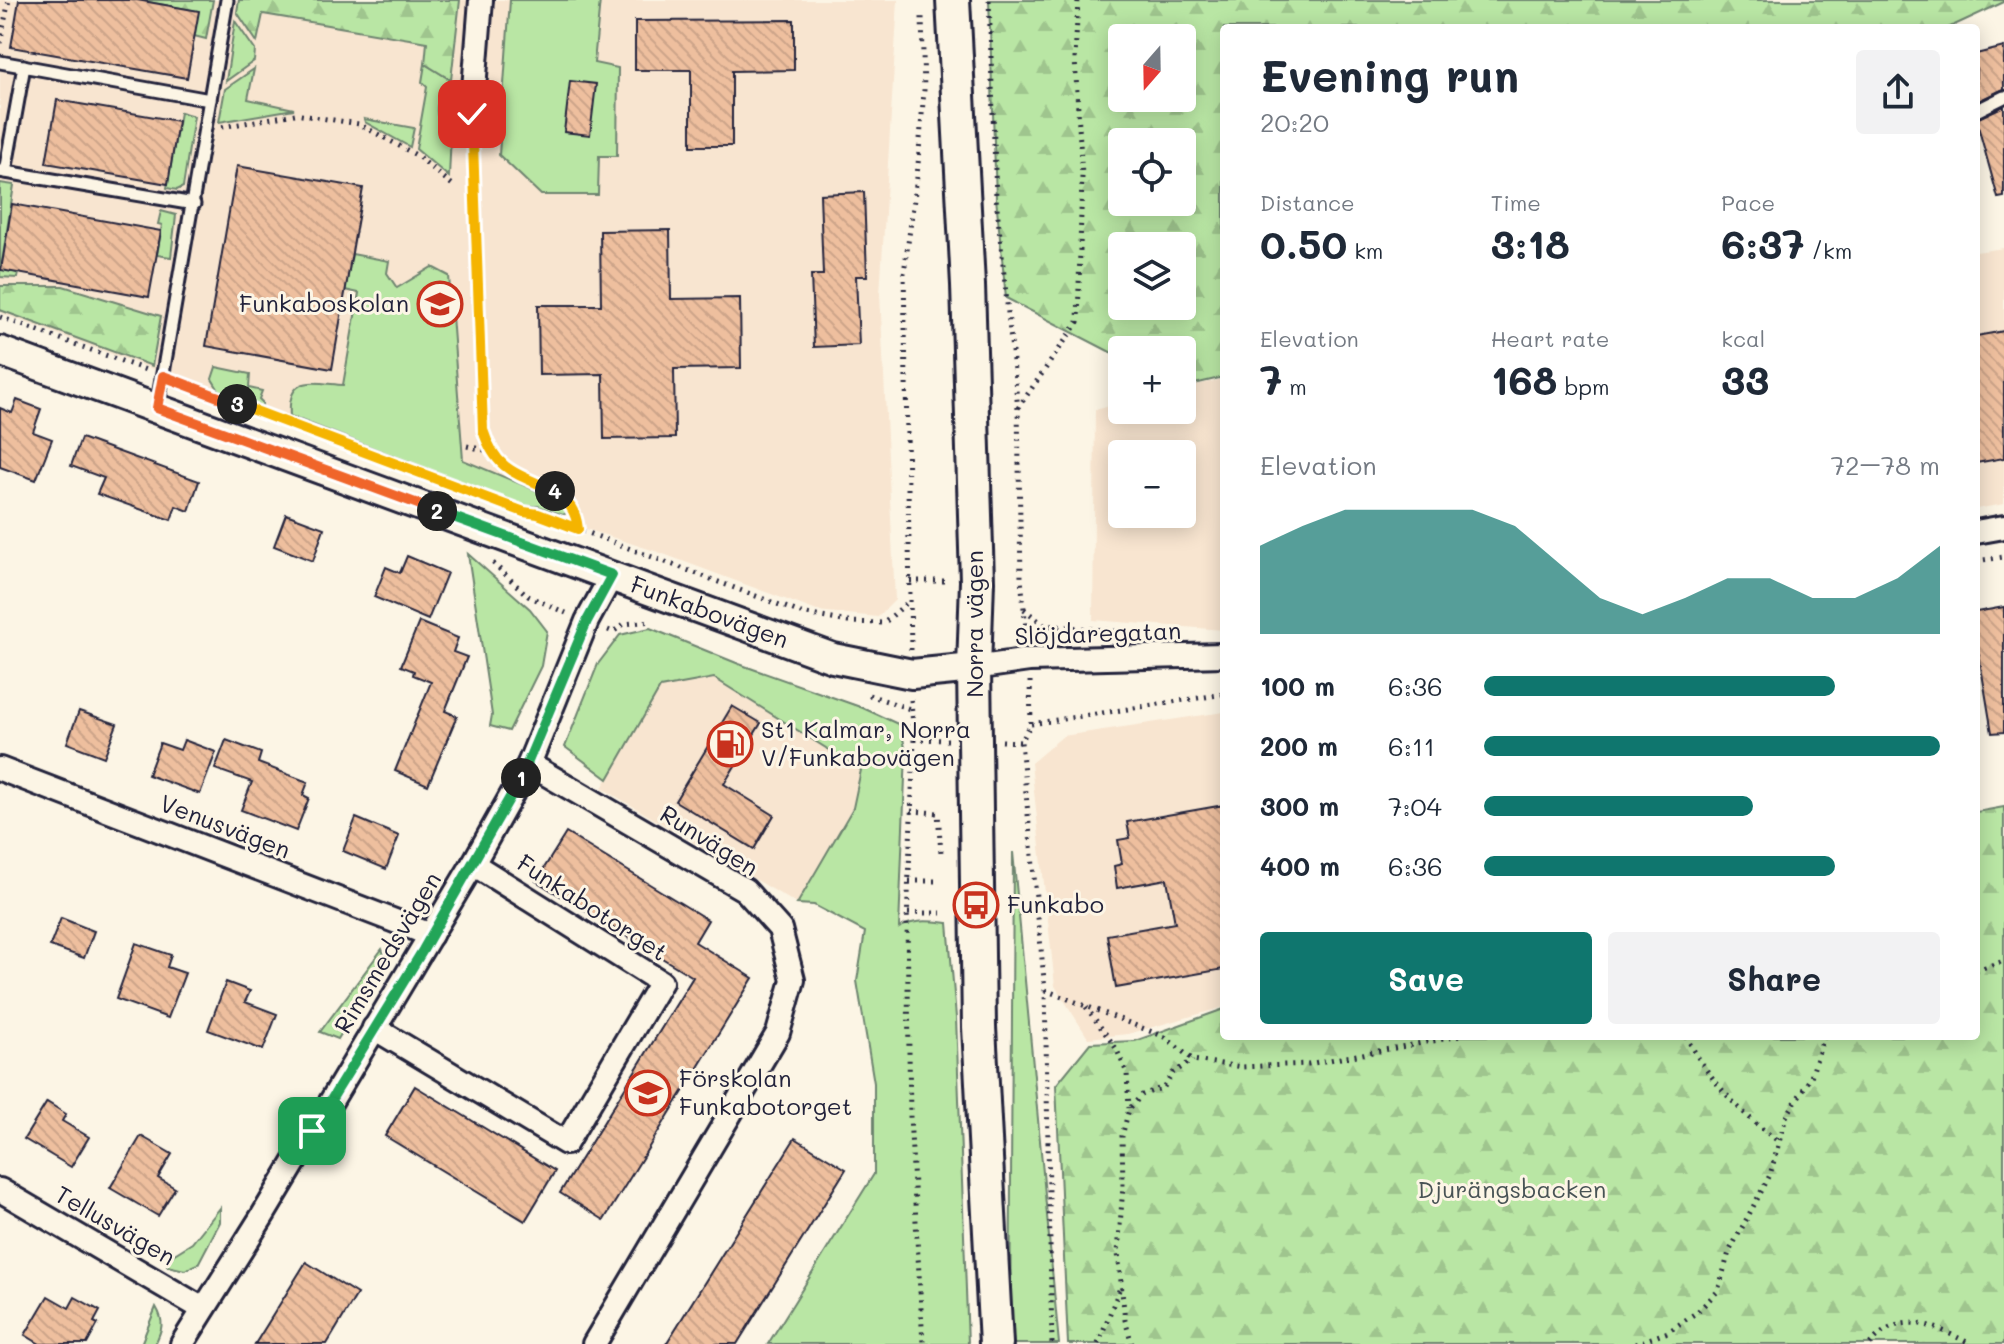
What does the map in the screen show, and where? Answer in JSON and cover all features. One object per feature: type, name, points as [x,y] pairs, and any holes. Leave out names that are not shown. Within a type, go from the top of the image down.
[{"type":"main road","name":"Norra vägen","points":[[953,0],[968,285],[977,581],[974,668],[979,1027],[996,1344]]},
{"type":"street","points":[[472,114],[481,0]]},
{"type":"street","name":"Funkabovägen","points":[[0,351],[833,658],[912,674],[974,668]]},
{"type":"street","points":[[1980,531],[2004,527]]},
{"type":"street","name":"Rimsmedsvägen","points":[[182,1344],[431,935],[529,764],[587,621],[612,575]]},
{"type":"street","name":"Slöjdaregatan","points":[[974,668],[1029,660],[1220,655]]},
{"type":"street","name":"Runvägen","points":[[529,764],[745,890],[780,929],[793,980],[778,1033],[594,1344]]},
{"type":"street","name":"Venusvägen","points":[[0,769],[431,935]]},
{"type":"street","name":"Funkabotorget","points":[[374,1028],[566,1143],[661,982],[473,864]]},
{"type":"street","name":"Tellusvägen","points":[[0,1190],[203,1309]]},
{"type":"lane","points":[[157,408],[227,0]]},
{"type":"lane","points":[[0,62],[210,100]]},
{"type":"lane","points":[[24,66],[2,172],[194,204]]},
{"type":"lane","points":[[1980,109],[2004,97]]},
{"type":"path","points":[[0,44],[9,0]]},
{"type":"path","points":[[989,0],[996,198],[1018,409],[1021,578],[1026,628]]},
{"type":"path","points":[[1018,409],[1078,322],[1082,176],[1075,59],[1078,0]]},
{"type":"path","points":[[510,507],[538,514],[801,613],[848,622],[884,623],[910,601],[904,273],[922,119],[922,15]]},
{"type":"path","points":[[205,130],[295,114],[359,124],[416,155],[455,187]]},
{"type":"path","points":[[472,114],[483,430],[489,451],[506,469],[555,491],[570,504],[577,515],[578,529]]},
{"type":"path","points":[[0,317],[481,496]]},
{"type":"path","points":[[467,446],[489,451]]},
{"type":"path","points":[[1980,560],[2004,557]]},
{"type":"path","points":[[1024,609],[1044,625],[1130,632]]},
{"type":"path","points":[[1052,1344],[1045,990],[1021,742],[1031,724],[1220,695]]},
{"type":"path","points":[[910,709],[914,739],[908,913],[910,1116],[923,1344]]},
{"type":"path","points":[[911,811],[938,813],[941,853]]},
{"type":"path","points":[[909,881],[941,881]]},
{"type":"path","points":[[908,913],[941,913]]},
{"type":"path","points":[[1980,969],[2004,961]]},
{"type":"path","points":[[1045,990],[1165,1037],[1193,1060],[1242,1067],[1308,1064],[1438,1040]]},
{"type":"path","points":[[1085,1005],[1116,1048],[1127,1073],[1129,1109],[1122,1136],[1123,1186],[1118,1253],[1125,1320],[1132,1344]]},
{"type":"path","points":[[1689,1040],[1723,1091],[1750,1120],[1778,1141]]},
{"type":"path","points":[[1635,1344],[1668,1332],[1697,1312],[1718,1291],[1729,1252],[1770,1175],[1786,1117],[1811,1077],[1823,1040]]},
{"type":"path","points":[[1129,1109],[1142,1095],[1164,1087],[1173,1073],[1193,1060]]},
{"type":"path","points":[[1098,1344],[1121,1284]]},
{"type":"path","points":[[1870,1344],[1880,1333],[1908,1321],[1938,1328],[1971,1344]]},
{"type":"shaded area","name":"Funkaboskolan","points":[[0,0],[898,0],[880,294],[895,600],[878,617],[817,611],[658,552],[477,494],[0,313]]},
{"type":"shaded area","points":[[2004,248],[2004,504],[1980,508],[1980,251]]},
{"type":"shaded area","points":[[1220,380],[1220,630],[1093,620],[1095,410],[1108,407],[1108,424],[1196,424],[1196,385]]},
{"type":"shaded area","points":[[714,678],[861,770],[853,808],[797,904],[602,788],[660,688]]},
{"type":"shaded area","points":[[1220,713],[1220,1008],[1128,1034],[1088,1038],[1055,986],[1031,763],[1063,736]]},
{"type":"green space","points":[[137,0],[213,0],[206,39],[194,36],[198,11]]},
{"type":"green space","points":[[239,0],[460,0],[451,80],[425,64],[427,42],[263,14],[257,42],[237,12]]},
{"type":"green space","points":[[510,0],[600,0],[594,63],[618,68],[617,156],[599,156],[598,195],[541,195],[499,155]]},
{"type":"green space","points":[[989,0],[2004,0],[1957,24],[1220,24],[1220,378],[1196,384],[1196,336],[1108,336],[1108,351],[1006,298],[996,198]]},
{"type":"green space","points":[[235,21],[255,50],[254,61],[226,81]]},
{"type":"green space","points":[[425,64],[451,80],[437,107],[439,120],[451,133],[449,177],[416,149],[427,87],[422,82]]},
{"type":"green space","points":[[254,69],[248,99],[294,109],[219,122],[225,89]]},
{"type":"green space","points":[[180,112],[194,116],[183,187],[177,190],[167,188]]},
{"type":"green space","points":[[364,119],[414,128],[410,147],[365,122]]},
{"type":"green space","points":[[0,183],[14,185],[1,269],[18,273],[17,278],[0,277]]},
{"type":"green space","points":[[161,211],[176,215],[171,257],[157,255]]},
{"type":"green space","points":[[352,254],[389,261],[387,273],[397,288],[432,267],[449,276],[463,460],[552,497],[567,513],[563,515],[538,506],[525,507],[290,416],[290,403],[298,387],[312,383],[343,385],[359,293],[345,290]]},
{"type":"green space","points":[[0,286],[63,286],[161,316],[152,366],[0,310]]},
{"type":"green space","points":[[216,367],[250,374],[249,388],[262,391],[259,399],[262,407],[220,392],[212,379]]},
{"type":"green space","points":[[468,554],[530,609],[547,631],[541,666],[509,731],[490,726],[492,715]]},
{"type":"green space","points":[[650,628],[739,664],[863,708],[900,725],[906,752],[899,928],[916,922],[948,923],[956,1018],[968,1344],[768,1344],[874,1174],[874,1083],[857,981],[865,932],[814,905],[797,904],[853,808],[861,770],[714,678],[660,688],[608,779],[565,747],[598,664],[620,635]]},
{"type":"green space","name":"Djurängsbacken","points":[[2004,807],[2004,1344],[1068,1344],[1056,1085],[1090,1043],[1135,1041],[1220,1010],[1220,1040],[1980,1040],[1980,811]]},
{"type":"green space","points":[[1013,852],[1059,1344],[1010,1344]]},
{"type":"green space","points":[[382,949],[386,960],[338,1039],[320,1032]]},
{"type":"green space","points":[[220,1208],[220,1222],[198,1264],[185,1270],[167,1266],[168,1258],[192,1243]]},
{"type":"green space","points":[[156,1307],[162,1326],[155,1344],[141,1344]]},
{"type":"building","points":[[19,0],[137,0],[199,11],[187,78],[11,47]]},
{"type":"building","points":[[794,20],[794,70],[732,71],[732,146],[691,146],[691,70],[635,70],[635,21]]},
{"type":"building","points":[[2004,47],[2004,89],[1980,100],[1980,53]]},
{"type":"building","points":[[570,81],[596,84],[590,135],[564,132]]},
{"type":"building","points":[[57,100],[178,121],[168,184],[46,163]]},
{"type":"building","points":[[2004,106],[2004,197],[1998,198],[1980,133],[1980,117]]},
{"type":"building","points":[[237,166],[363,188],[332,369],[206,346]]},
{"type":"building","points":[[864,192],[867,276],[856,276],[859,345],[814,347],[811,275],[823,275],[820,194]]},
{"type":"building","points":[[12,204],[161,231],[149,297],[1,270]]},
{"type":"building","points":[[670,230],[671,299],[740,298],[741,368],[674,369],[675,438],[604,439],[603,374],[539,375],[538,305],[601,305],[600,231]]},
{"type":"building","points":[[2004,331],[2004,458],[1980,462],[1980,335]]},
{"type":"building","points":[[17,400],[41,409],[33,432],[52,439],[36,480],[0,467],[0,408],[12,413]]},
{"type":"building","points":[[81,438],[199,481],[189,511],[176,506],[171,520],[97,494],[104,478],[71,466]]},
{"type":"building","points":[[286,514],[324,528],[313,561],[274,546]]},
{"type":"building","points":[[407,556],[447,573],[428,620],[374,597],[386,567],[400,573]]},
{"type":"building","points":[[2004,607],[2004,732],[1992,733],[1980,661],[1980,611]]},
{"type":"building","points":[[419,622],[458,638],[453,652],[467,657],[445,711],[457,716],[428,785],[395,771],[431,682],[401,666]]},
{"type":"building","points":[[732,706],[761,723],[724,784],[774,815],[754,849],[675,801]]},
{"type":"building","points":[[79,711],[117,724],[104,757],[67,743]]},
{"type":"building","points":[[184,740],[216,752],[200,794],[148,775],[160,743],[180,750]]},
{"type":"building","points":[[226,740],[261,753],[258,763],[308,782],[303,795],[309,798],[296,831],[241,810],[252,782],[215,769]]},
{"type":"building","points":[[1220,806],[1220,970],[1116,988],[1107,935],[1175,923],[1167,879],[1117,888],[1114,866],[1122,864],[1118,840],[1130,838],[1127,822]]},
{"type":"building","points":[[356,818],[399,836],[386,869],[343,851]]},
{"type":"building","points":[[566,833],[708,920],[695,942],[753,978],[604,1220],[560,1193],[693,977],[536,881]]},
{"type":"building","points":[[61,918],[94,931],[84,958],[50,946]]},
{"type":"building","points":[[136,943],[171,955],[167,967],[185,973],[168,1018],[116,999]]},
{"type":"building","points":[[226,982],[250,991],[245,1002],[277,1014],[263,1050],[208,1030]]},
{"type":"building","points":[[415,1086],[555,1171],[525,1221],[385,1136]]},
{"type":"building","points":[[47,1102],[66,1114],[62,1121],[89,1137],[71,1167],[24,1139]]},
{"type":"building","points":[[141,1136],[172,1154],[158,1178],[175,1188],[158,1216],[110,1188]]},
{"type":"building","points":[[795,1138],[846,1169],[737,1344],[666,1344]]},
{"type":"building","points":[[306,1262],[357,1294],[327,1344],[255,1344]]},
{"type":"building","points":[[48,1296],[69,1308],[75,1297],[100,1311],[94,1322],[98,1324],[87,1344],[40,1344],[25,1335]]},
{"type":"place","name":"Funkaboskolan","points":[[440,304]]},
{"type":"place","name":"St1 Kalmar, Norra V/Funkabovägen","points":[[730,744]]},
{"type":"place","name":"Funkabo","points":[[976,905]]},
{"type":"place","name":"Förskolan Funkabotorget","points":[[648,1093]]},
{"type":"route","points":[[312,1131],[423,950],[529,764],[587,621],[612,575],[157,408],[163,376],[524,512],[578,529],[577,515],[570,504],[555,491],[506,469],[489,451],[483,430],[472,114]]}]
